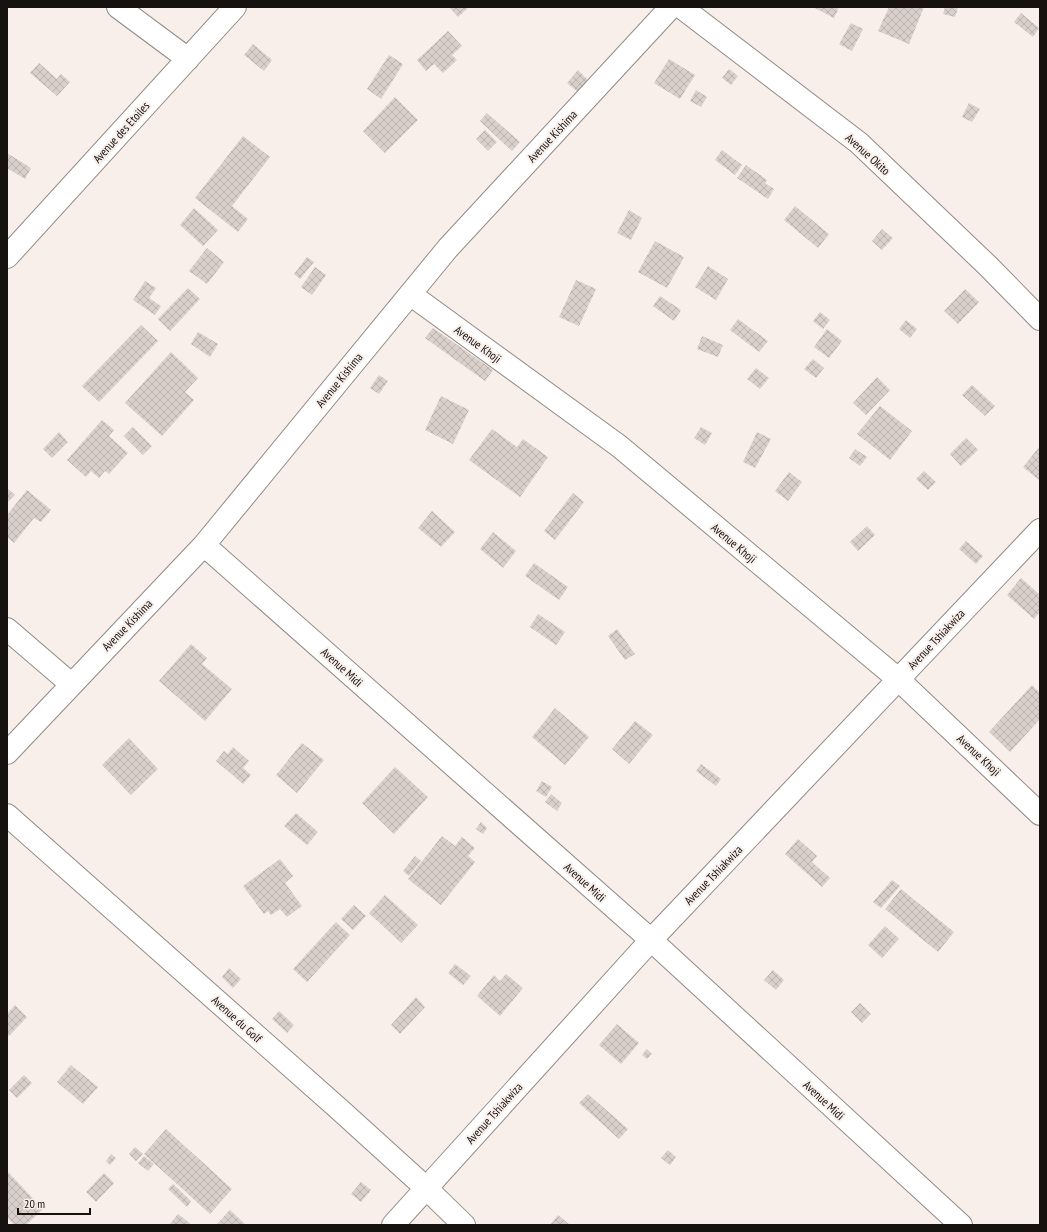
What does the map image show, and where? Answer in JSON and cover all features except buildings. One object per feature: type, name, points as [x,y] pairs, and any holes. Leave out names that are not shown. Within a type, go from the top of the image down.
[{"type":"street","points":[[118,7],[188,59]]},
{"type":"street","name":"Avenue des Etoiles","points":[[7,257],[236,7]]},
{"type":"street","name":"Avenue Kishima","points":[[7,753],[204,545],[448,248],[671,7]]},
{"type":"street","name":"Avenue Okito","points":[[680,7],[859,143],[988,266],[1040,319]]},
{"type":"street","name":"Avenue Khoji","points":[[410,294],[619,446],[898,679],[1040,814]]},
{"type":"street","name":"Avenue Tshiakwiza","points":[[393,1225],[651,940],[1040,530]]},
{"type":"street","name":"Avenue Midi","points":[[204,545],[651,940],[960,1225]]},
{"type":"street","points":[[7,629],[71,684]]},
{"type":"street","name":"Avenue du Golf","points":[[7,815],[339,1109],[426,1188],[464,1225]]}]
